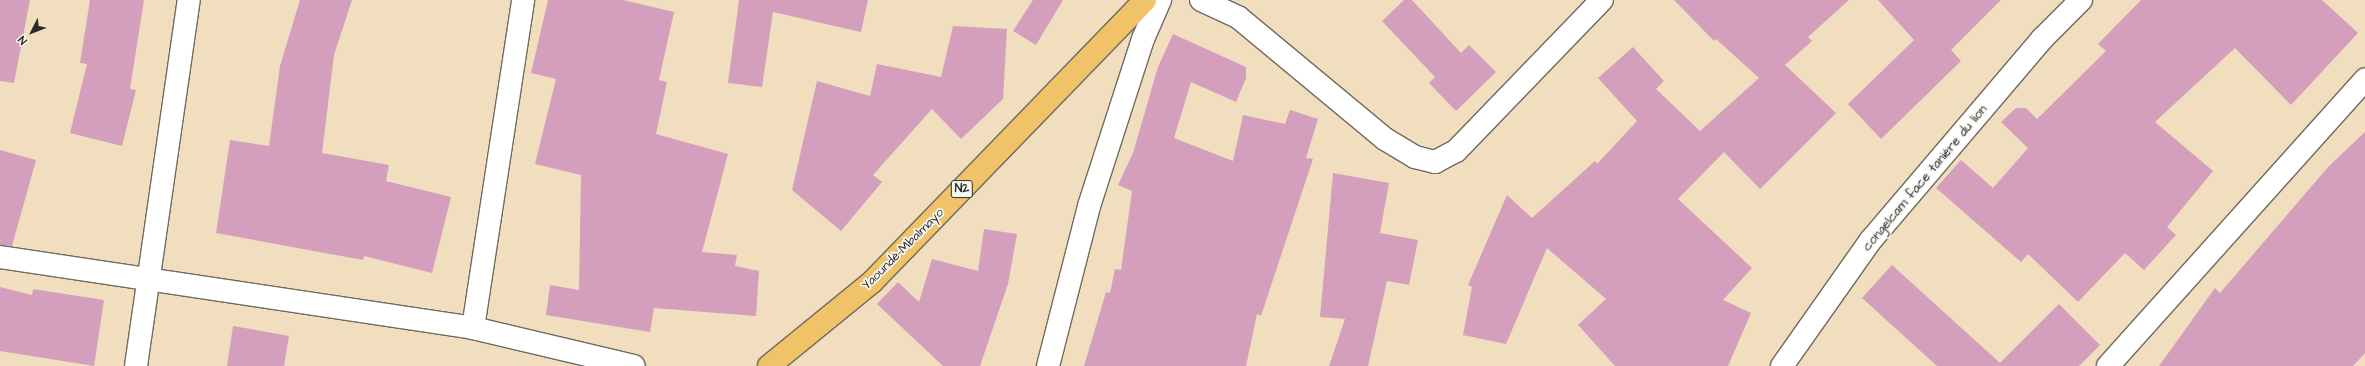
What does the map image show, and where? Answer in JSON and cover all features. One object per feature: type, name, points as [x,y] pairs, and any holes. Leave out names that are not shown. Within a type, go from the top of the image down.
[{"type":"highway","name":"Yaoundé-Mbalmayo","points":[[768,366],[872,282],[1145,0]]},
{"type":"street","points":[[136,366],[189,0]]},
{"type":"street","points":[[473,328],[523,0]]},
{"type":"street","points":[[1048,366],[1089,206],[1143,39],[1160,0]]},
{"type":"street","points":[[1201,0],[1238,17],[1385,139],[1415,157],[1435,162],[1456,151],[1602,0]]},
{"type":"street","name":"congelcam face tanière du lion","points":[[1782,366],[1871,240],[2042,39],[2081,0]]},
{"type":"street","points":[[2108,366],[2365,80]]},
{"type":"street","points":[[0,257],[148,277],[473,328],[634,366]]},
{"type":"building","points":[[0,0],[30,0],[14,83],[0,81]]},
{"type":"building","points":[[90,0],[144,0],[130,89],[136,90],[122,146],[70,133],[87,64],[80,63]]},
{"type":"building","points":[[300,0],[352,0],[334,55],[322,153],[389,165],[386,181],[451,197],[432,273],[364,256],[363,260],[216,233],[230,140],[269,146],[280,66]]},
{"type":"building","points":[[548,0],[623,0],[674,12],[659,80],[667,82],[656,134],[728,154],[702,252],[737,255],[735,266],[759,271],[756,316],[654,308],[650,332],[546,315],[550,285],[579,290],[581,175],[535,164],[556,79],[531,73]]},
{"type":"building","points":[[739,0],[868,0],[861,32],[773,12],[762,87],[728,83]]},
{"type":"building","points":[[1033,0],[1063,0],[1036,45],[1013,31]]},
{"type":"building","points":[[1404,0],[1412,0],[1461,53],[1469,45],[1496,72],[1456,111],[1429,83],[1435,77],[1382,21]]},
{"type":"building","points":[[1674,0],[1849,0],[1808,37],[1812,41],[1785,65],[1836,113],[1760,189],[1724,152],[1678,199],[1752,268],[1723,300],[1751,313],[1728,366],[1615,366],[1578,325],[1606,299],[1547,248],[1506,344],[1463,335],[1472,287],[1468,285],[1507,195],[1532,218],[1595,161],[1597,164],[1637,121],[1598,78],[1633,47],[1664,81],[1656,89],[1700,131],[1759,78],[1716,39],[1714,41]]},
{"type":"building","points":[[1878,0],[2001,0],[1951,50],[1961,61],[1881,139],[1848,104],[1914,40]]},
{"type":"building","points":[[2141,0],[2322,0],[2358,33],[2291,105],[2235,48],[2155,122],[2213,171],[2167,227],[2176,235],[2144,270],[2125,253],[2078,302],[2028,254],[2021,262],[1936,188],[1961,160],[1993,188],[2028,148],[2001,122],[2016,108],[2026,108],[2037,119],[2106,51],[2098,44]]},
{"type":"building","points":[[953,26],[1007,29],[1003,99],[961,139],[932,109],[873,175],[882,182],[841,231],[792,190],[817,81],[870,96],[877,64],[941,77]]},
{"type":"building","points":[[1173,34],[1246,67],[1246,78],[1236,102],[1191,82],[1174,138],[1233,161],[1243,115],[1285,124],[1290,110],[1318,119],[1306,158],[1313,159],[1261,316],[1257,314],[1246,366],[1084,366],[1106,292],[1110,293],[1115,269],[1121,270],[1132,191],[1118,185],[1133,153],[1158,67]]},
{"type":"building","points":[[2365,132],[2365,353],[2353,366],[2159,366],[2215,288],[2220,293],[2329,166]]},
{"type":"building","points":[[0,150],[36,160],[12,246],[0,245]]},
{"type":"building","points":[[1333,173],[1389,183],[1380,233],[1418,240],[1409,285],[1387,281],[1368,366],[1329,366],[1345,319],[1320,317]]},
{"type":"building","points":[[984,229],[1017,234],[1008,284],[980,366],[943,366],[877,304],[898,282],[919,302],[932,259],[978,271]]},
{"type":"building","points":[[1892,265],[2000,363],[2059,304],[2100,345],[2079,366],[1937,366],[1862,298]]},
{"type":"building","points":[[0,287],[32,295],[33,289],[104,300],[94,366],[0,351]]},
{"type":"building","points":[[233,326],[289,336],[284,366],[227,366]]}]
